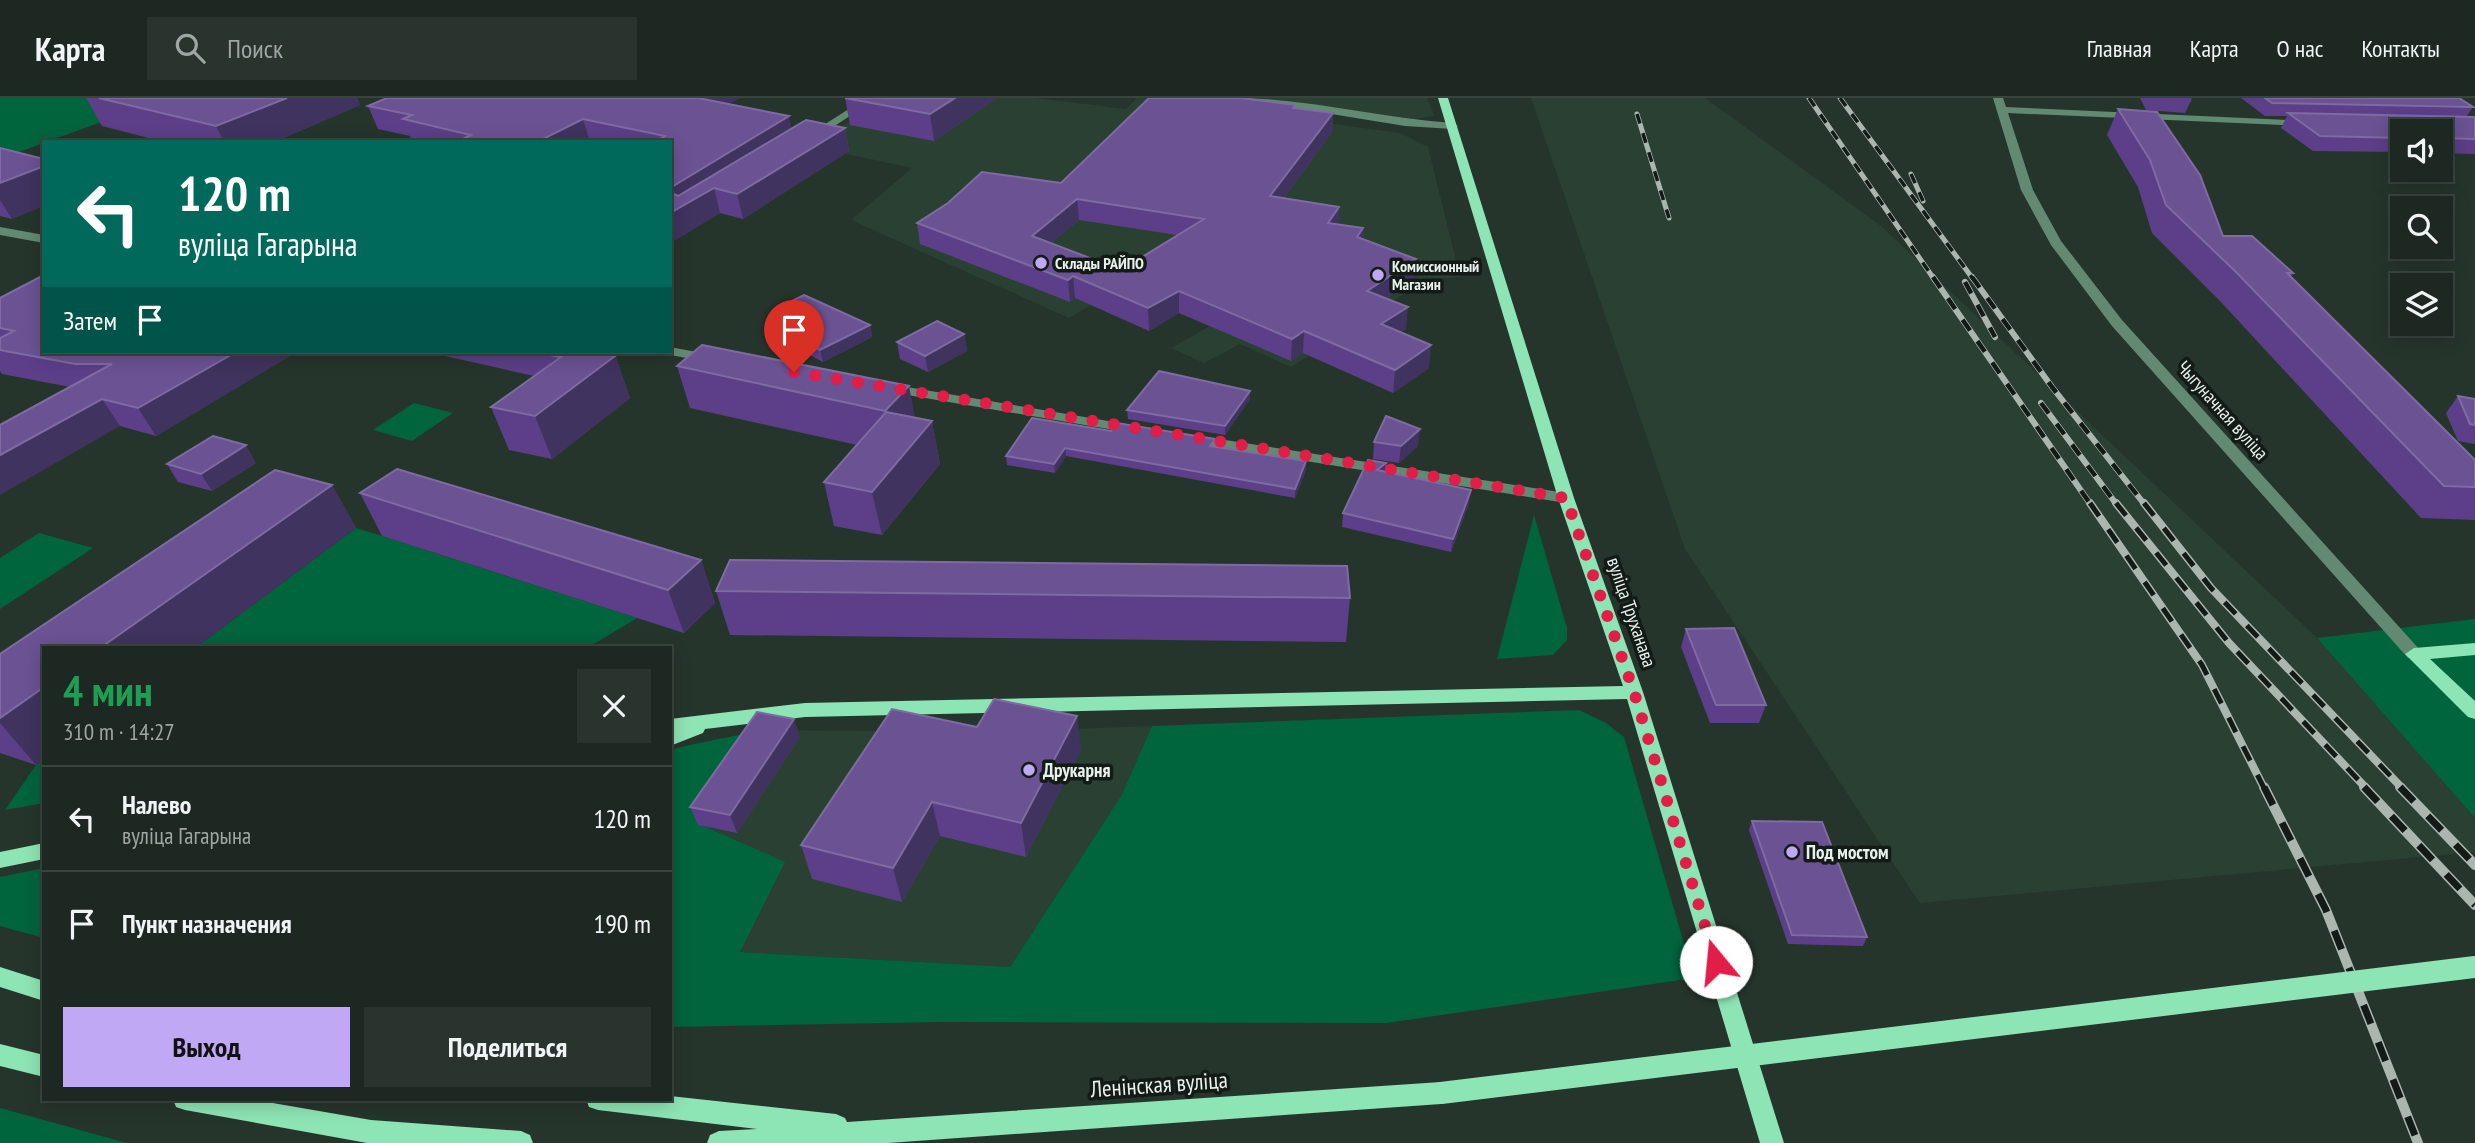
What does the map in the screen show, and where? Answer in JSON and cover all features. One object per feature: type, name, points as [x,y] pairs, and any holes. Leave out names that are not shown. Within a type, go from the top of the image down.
[{"type":"main road","name":"вуліца Труханава","points":[[1443,98],[1566,498],[1634,692],[1772,1143]]},
{"type":"main road","points":[[2414,654],[2475,649]]},
{"type":"main road","name":"Чыгуначная вуліца","points":[[2414,654],[2475,712]]},
{"type":"main road","points":[[672,726],[805,710],[1634,692]]},
{"type":"main road","points":[[672,738],[715,719]]},
{"type":"main road","points":[[0,860],[42,851]]},
{"type":"main road","name":"Ленінская вуліца","points":[[719,1143],[1441,1093],[2475,967]]},
{"type":"main road","points":[[0,977],[42,990]]},
{"type":"main road","points":[[0,1055],[42,1066]]},
{"type":"main road","points":[[196,1101],[371,1132],[521,1143]]},
{"type":"main road","name":"Ленінская вуліца","points":[[641,1102],[881,1130]]},
{"type":"street","points":[[797,145],[873,98]]},
{"type":"street","points":[[1239,98],[1405,122],[1453,126]]},
{"type":"street","points":[[2000,104],[2314,123]]},
{"type":"street","name":"Чыгуначная вуліца","points":[[2000,104],[2027,190],[2056,242],[2117,323],[2414,654]]},
{"type":"street","points":[[0,231],[42,239]]},
{"type":"street","points":[[672,351],[727,361]]},
{"type":"street","points":[[874,386],[1566,498]]},
{"type":"shaded area","points":[[887,98],[1035,98],[1126,109],[1137,98],[1143,98],[1400,133],[1428,147],[1460,277],[1427,279],[1291,367],[1240,344],[1204,363],[1171,348],[1238,310],[1142,274],[1069,318],[851,220],[912,168],[810,146]]},
{"type":"shaded area","points":[[1251,98],[1427,98],[1434,116],[1414,119]]},
{"type":"shaded area","points":[[1531,98],[1705,98],[1881,226],[2317,638],[2475,818],[2475,852],[1920,903],[1685,549]]},
{"type":"shaded area","points":[[1152,726],[1121,796],[1010,967],[740,952],[698,825],[763,730],[999,732]]},
{"type":"green space","points":[[0,98],[167,98],[52,140],[42,140],[42,144],[0,159]]},
{"type":"green space","points":[[414,403],[453,413],[412,441],[373,430]]},
{"type":"green space","points":[[1534,515],[1567,628],[1567,640],[1553,655],[1497,659]]},
{"type":"green space","points":[[356,528],[637,618],[591,646],[198,646]]},
{"type":"green space","points":[[39,533],[93,548],[0,609],[0,558]]},
{"type":"green space","points":[[2475,619],[2475,818],[2317,638]]},
{"type":"green space","points":[[1579,710],[1606,723],[1624,737],[1694,978],[1387,1023],[940,1022],[672,1027],[672,750],[763,730],[699,824],[785,862],[740,952],[1010,967],[1121,796],[1152,726]]},
{"type":"green space","points":[[42,761],[42,803],[5,810],[36,765]]},
{"type":"green space","points":[[42,868],[42,937],[0,926],[0,877]]},
{"type":"green space","points":[[0,1108],[127,1143],[0,1143]]},
{"type":"building","points":[[99,98],[287,98],[216,126]]},
{"type":"building","points":[[387,98],[698,98],[789,116],[672,187],[672,140],[658,140],[665,136],[583,119],[541,140],[461,140],[471,135],[403,119],[412,115],[368,106]]},
{"type":"building","points":[[845,98],[955,98],[930,114]]},
{"type":"building","points":[[1149,98],[1241,98],[1333,113],[1270,196],[1339,207],[1328,223],[1363,228],[1357,237],[1416,259],[1367,291],[1408,307],[1381,324],[1431,345],[1395,370],[1304,331],[1292,339],[1179,291],[1148,308],[1073,276],[1068,280],[917,223],[948,203],[982,172],[1061,183]],"holes":[[[1077,199],[1204,219],[1129,265],[1124,271],[1032,236]]]},
{"type":"building","points":[[2265,98],[2459,98],[2473,107],[2272,103]]},
{"type":"building","points":[[2118,109],[2157,112],[2200,175],[2223,236],[2252,236],[2293,273],[2287,273],[2475,460],[2475,487],[2444,486],[2236,272],[2166,205],[2150,160]]},
{"type":"building","points":[[2288,113],[2475,117],[2475,139],[2453,138],[2453,119],[2390,119],[2390,138],[2320,136]]},
{"type":"building","points":[[806,120],[845,128],[737,194],[714,188],[672,212],[672,193],[678,196]]},
{"type":"building","points":[[0,148],[42,158],[42,167],[0,183]]},
{"type":"building","points":[[42,276],[42,354],[232,354],[138,408],[102,399],[0,455],[0,425],[112,364],[75,364],[0,350],[0,338],[14,331],[0,328],[0,298]]},
{"type":"building","points":[[804,295],[870,325],[820,350],[773,326],[777,308]]},
{"type":"building","points":[[937,321],[964,334],[925,356],[897,342]]},
{"type":"building","points":[[702,345],[909,386],[885,411],[677,366]]},
{"type":"building","points":[[565,354],[615,356],[535,416],[491,407]]},
{"type":"building","points":[[1159,371],[1250,391],[1225,426],[1127,410]]},
{"type":"building","points":[[2458,396],[2475,399],[2475,425],[2470,424]]},
{"type":"building","points":[[886,412],[932,421],[872,492],[824,482]]},
{"type":"building","points":[[1386,416],[1420,429],[1401,446],[1374,442]]},
{"type":"building","points":[[1032,418],[1111,431],[1117,423],[1215,439],[1210,446],[1306,461],[1295,489],[1065,448],[1054,464],[1006,456]]},
{"type":"building","points":[[213,436],[246,445],[201,474],[167,464]]},
{"type":"building","points":[[1368,460],[1386,463],[1377,470],[1471,490],[1453,539],[1343,513]]},
{"type":"building","points":[[397,469],[701,560],[668,590],[360,493]]},
{"type":"building","points":[[275,470],[332,485],[103,646],[42,646],[42,688],[0,718],[0,654]]},
{"type":"building","points":[[730,560],[1347,566],[1350,598],[716,591]]},
{"type":"building","points":[[1734,628],[1766,705],[1716,705],[1686,629]]},
{"type":"building","points":[[994,699],[1077,716],[1021,823],[932,802],[893,868],[801,845],[892,709],[977,727]]},
{"type":"building","points":[[757,712],[794,719],[730,815],[690,807]]},
{"type":"building","points":[[1752,821],[1822,822],[1867,937],[1792,935]]},
{"type":"railway","points":[[1809,98],[1934,279]]},
{"type":"railway","points":[[1840,98],[1973,279]]},
{"type":"railway","points":[[1637,114],[1669,218]]},
{"type":"railway","points":[[1911,174],[1923,201]]},
{"type":"railway","points":[[1933,277],[2091,505]]},
{"type":"railway","points":[[1972,277],[2052,387],[2145,505]]},
{"type":"railway","points":[[1965,282],[1995,337]]},
{"type":"railway","points":[[2041,403],[2117,505]]},
{"type":"railway","points":[[2090,503],[2202,665],[2264,788]]},
{"type":"railway","points":[[2116,503],[2229,643],[2366,788]]},
{"type":"railway","points":[[2144,503],[2211,588],[2402,788]]},
{"type":"railway","points":[[2264,787],[2326,910],[2418,1143]]},
{"type":"railway","points":[[2364,787],[2475,905]]},
{"type":"railway","points":[[2400,787],[2475,865]]},
{"type":"place","name":"Склады РАЙПО","points":[[1041,263]]},
{"type":"place","name":"Комиссионный Магазин","points":[[1378,275]]},
{"type":"place","name":"Друкарня","points":[[1029,770]]},
{"type":"place","name":"Под мостом","points":[[1792,852]]},
{"type":"route","points":[[794,372],[1566,498],[1634,692],[1716,962]]}]
